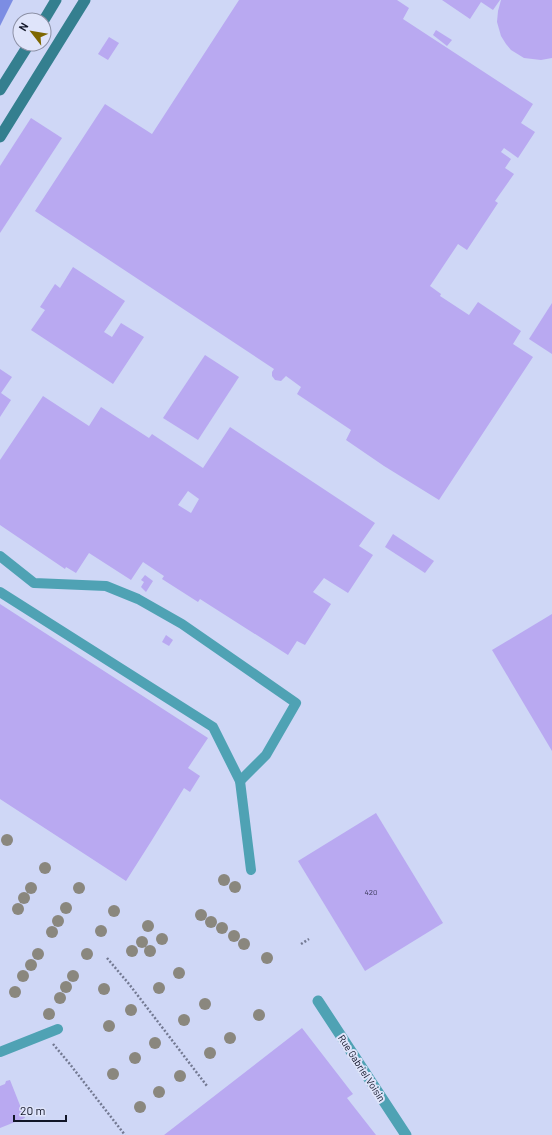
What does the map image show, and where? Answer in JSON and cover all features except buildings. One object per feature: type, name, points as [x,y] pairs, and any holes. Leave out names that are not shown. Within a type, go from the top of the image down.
[{"type":"main road","points":[[49,12],[56,0]]},
{"type":"main road","points":[[0,137],[85,0]]},
{"type":"main road","points":[[0,90],[25,52]]},
{"type":"street","name":"Rue Gabriel Voisin","points":[[318,1001],[406,1135]]},
{"type":"lane","points":[[0,556],[34,583],[106,586],[138,599],[182,624],[296,703],[266,755],[240,781]]},
{"type":"lane","points":[[0,592],[213,727],[240,781],[251,870]]},
{"type":"lane","points":[[0,1052],[58,1029]]},
{"type":"path","points":[[301,944],[309,939]]},
{"type":"path","points":[[107,958],[133,989],[207,1086]]},
{"type":"path","points":[[45,1034],[125,1135]]},
{"type":"water","points":[[0,0],[13,0],[0,26]]}]
